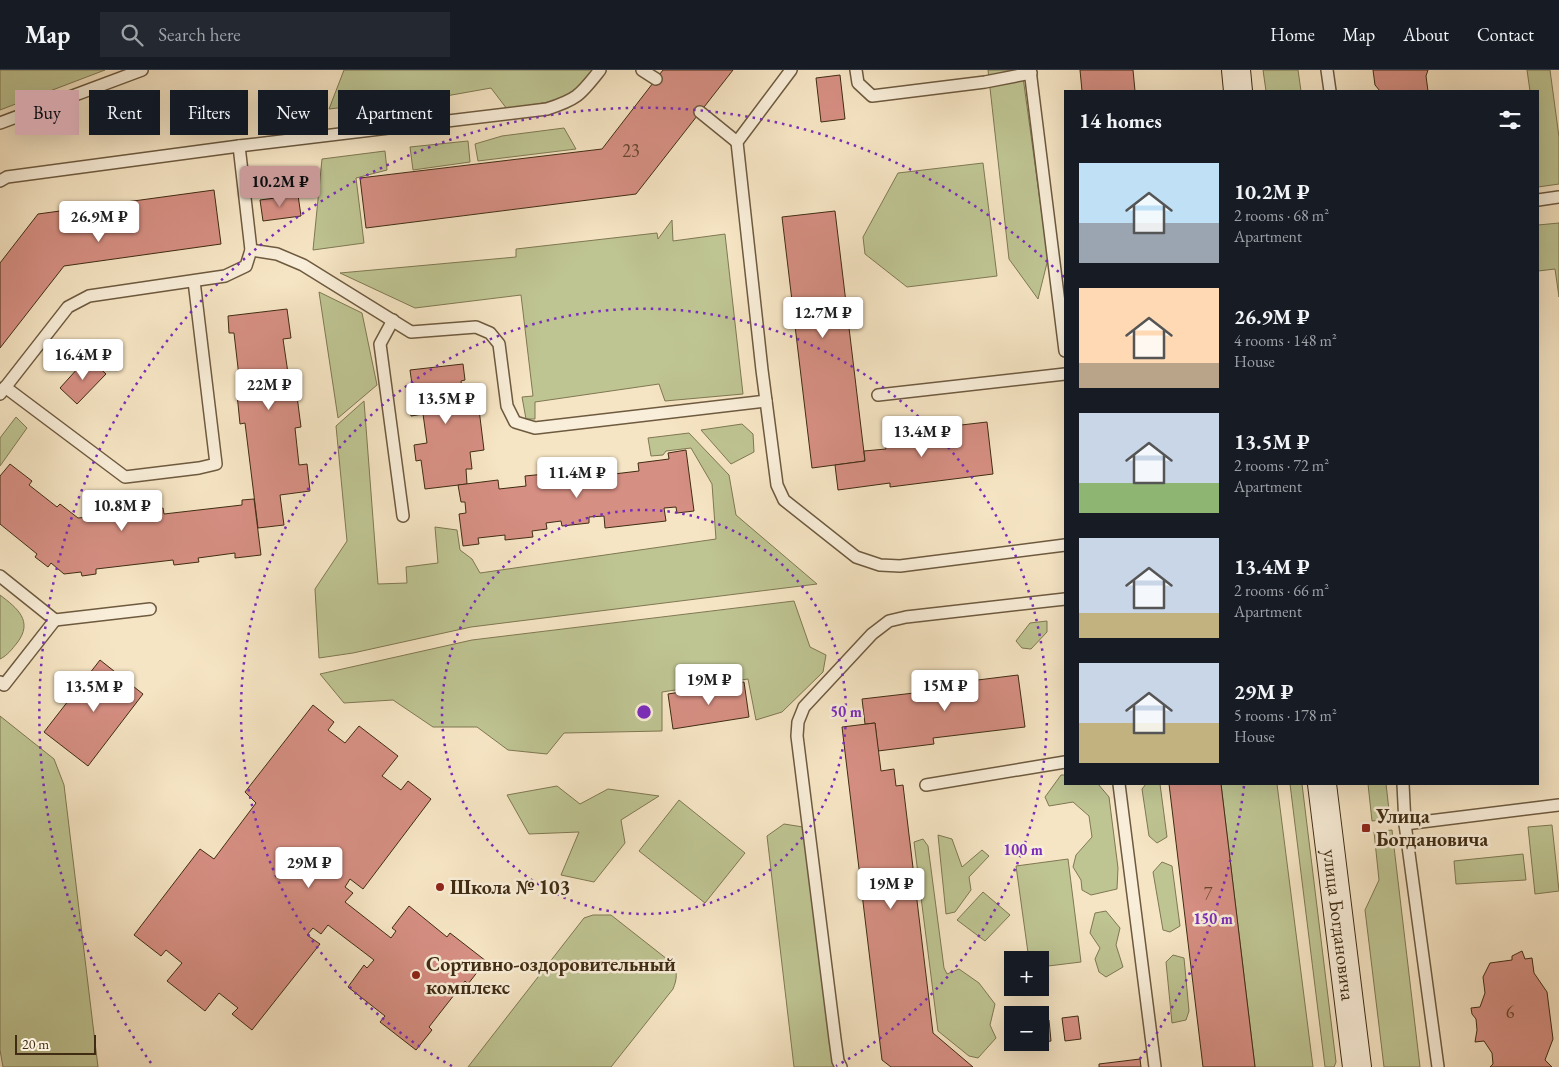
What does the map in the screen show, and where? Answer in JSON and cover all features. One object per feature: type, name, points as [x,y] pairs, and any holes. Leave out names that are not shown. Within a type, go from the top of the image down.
[{"type":"street","points":[[1236,70],[1238,90]]},
{"type":"street","name":"улица Богдановича","points":[[1322,785],[1357,1067]]},
{"type":"lane","points":[[0,122],[142,70]]},
{"type":"lane","points":[[0,181],[6,177],[238,146],[547,109],[580,95],[600,70]]},
{"type":"lane","points":[[642,70],[656,79]]},
{"type":"lane","points":[[791,70],[737,142],[777,485],[784,500],[856,557],[880,565],[900,566],[1064,545]]},
{"type":"lane","points":[[856,70],[858,83],[872,96],[984,82],[1030,72],[1064,343]]},
{"type":"lane","points":[[1327,70],[1330,90]]},
{"type":"lane","points":[[700,112],[737,142]]},
{"type":"lane","points":[[194,281],[216,464],[199,468],[125,477],[3,390],[68,307],[88,296],[226,276],[246,266],[251,250],[238,146]]},
{"type":"lane","points":[[1539,200],[1559,197]]},
{"type":"lane","points":[[251,250],[277,254],[303,264],[412,332],[476,327],[490,333],[499,344],[508,406],[515,422],[535,428],[766,401]]},
{"type":"lane","points":[[393,320],[380,344],[403,516]]},
{"type":"lane","points":[[878,395],[1064,374]]},
{"type":"lane","points":[[0,576],[55,620],[150,609]]},
{"type":"lane","points":[[841,1067],[838,1061],[835,1039],[797,736],[798,722],[804,707],[872,634],[889,621],[906,617],[1064,599]]},
{"type":"lane","points":[[0,682],[4,685],[55,620]]},
{"type":"lane","points":[[926,785],[1064,762]]},
{"type":"lane","points":[[1119,785],[1155,1067]]},
{"type":"lane","points":[[1403,785],[1406,824],[1438,1067]]},
{"type":"lane","points":[[1406,824],[1559,805]]},
{"type":"green space","points":[[0,70],[105,70],[52,90],[15,90],[15,104],[0,110]]},
{"type":"green space","points":[[344,70],[596,70],[583,87],[561,100],[507,109],[491,88],[450,95],[450,90],[338,90],[338,108],[329,109]]},
{"type":"green space","points":[[988,70],[1022,70],[1048,259],[1038,299],[1009,259]]},
{"type":"green space","points":[[1263,70],[1298,70],[1301,90],[1266,90]]},
{"type":"green space","points":[[1527,70],[1550,70],[1559,137],[1559,184],[1539,187],[1539,90],[1530,90]]},
{"type":"green space","points":[[564,128],[576,149],[478,161],[475,144],[502,136]]},
{"type":"green space","points":[[468,141],[470,162],[413,170],[410,147]]},
{"type":"green space","points":[[385,151],[387,170],[356,178],[364,243],[313,250],[322,159]]},
{"type":"green space","points":[[983,163],[997,276],[907,287],[865,254],[863,237],[898,173]]},
{"type":"green space","points":[[672,220],[673,241],[725,234],[743,394],[665,401],[659,384],[535,402],[535,419],[526,419],[522,397],[533,396],[521,295],[415,308],[340,273],[516,257],[516,249],[657,233],[658,239]]},
{"type":"green space","points":[[1559,223],[1559,297],[1555,269],[1539,271],[1539,225]]},
{"type":"green space","points":[[319,292],[362,313],[377,385],[338,418]]},
{"type":"green space","points":[[364,401],[378,584],[407,583],[406,567],[438,563],[435,527],[457,530],[460,550],[472,559],[480,573],[716,539],[712,484],[691,448],[666,451],[663,455],[651,456],[648,438],[689,433],[729,475],[736,515],[817,584],[471,627],[353,653],[319,658],[315,589],[347,541],[336,426]]},
{"type":"green space","points":[[16,417],[27,428],[0,466],[0,438]]},
{"type":"green space","points":[[742,424],[753,434],[754,452],[731,464],[701,430]]},
{"type":"green space","points":[[0,595],[17,610],[24,622],[24,628],[17,643],[8,654],[0,659]]},
{"type":"green space","points":[[794,601],[810,647],[826,655],[823,672],[782,712],[756,720],[748,679],[662,692],[662,731],[564,733],[547,754],[508,750],[477,727],[433,727],[393,700],[344,703],[320,674],[472,640]]},
{"type":"green space","points":[[1047,621],[1047,632],[1031,649],[1022,648],[1016,641],[1030,623]]},
{"type":"green space","points":[[0,716],[54,759],[64,785],[98,1067],[3,1067],[0,1050]]},
{"type":"green space","points":[[1061,775],[1064,775],[1064,785],[1099,785],[1109,797],[1118,868],[1117,889],[1091,895],[1082,890],[1081,880],[1073,867],[1076,855],[1092,837],[1089,816],[1073,802],[1049,806],[1045,797]]},
{"type":"green space","points":[[1145,785],[1160,785],[1167,837],[1157,843],[1149,836],[1142,789]]},
{"type":"green space","points":[[1221,785],[1277,785],[1313,1067],[1255,1067]]},
{"type":"green space","points":[[1290,785],[1302,785],[1336,1062],[1334,1067],[1325,1067]]},
{"type":"green space","points":[[1368,785],[1386,785],[1390,819],[1372,821]]},
{"type":"green space","points":[[557,786],[580,804],[608,789],[659,796],[621,820],[625,843],[594,882],[561,875],[579,832],[529,834],[507,795]]},
{"type":"green space","points":[[679,800],[745,853],[705,903],[639,851]]},
{"type":"green space","points":[[784,824],[803,827],[835,1067],[794,1067],[767,836]]},
{"type":"green space","points":[[1552,825],[1559,891],[1535,894],[1528,827]]},
{"type":"green space","points":[[1392,830],[1420,1067],[1384,1067],[1365,910],[1379,880],[1374,832]]},
{"type":"green space","points":[[938,835],[952,839],[962,867],[982,850],[989,856],[969,877],[971,890],[955,912],[946,914]]},
{"type":"green space","points":[[923,839],[928,846],[944,968],[947,974],[959,969],[979,983],[995,1004],[990,1025],[996,1038],[978,1058],[969,1056],[938,1031],[914,842]]},
{"type":"green space","points":[[1523,854],[1526,880],[1456,884],[1454,861]]},
{"type":"green space","points":[[1068,859],[1081,962],[1049,966],[1049,951],[1028,951],[1016,866]]},
{"type":"green space","points":[[1162,862],[1172,866],[1180,926],[1170,932],[1163,930],[1153,872]]},
{"type":"green space","points":[[983,892],[1010,915],[985,941],[957,920]]},
{"type":"green space","points":[[1106,911],[1120,928],[1116,945],[1123,967],[1106,977],[1099,972],[1095,959],[1100,948],[1090,933],[1095,913]]},
{"type":"green space","points":[[593,915],[611,915],[672,963],[676,973],[673,989],[611,1067],[468,1067],[584,918]]},
{"type":"green space","points":[[1173,955],[1184,958],[1189,1011],[1186,1020],[1172,1023],[1166,962]]},
{"type":"building","points":[[663,70],[733,70],[636,194],[366,228],[360,178],[602,149]]},
{"type":"building","points":[[1080,70],[1133,70],[1135,90],[1082,90]]},
{"type":"building","points":[[1373,70],[1428,70],[1426,76],[1428,90],[1379,90],[1375,85]]},
{"type":"building","points":[[840,75],[845,119],[821,122],[816,78]]},
{"type":"building","points":[[214,190],[221,244],[64,266],[0,348],[0,263],[38,214]]},
{"type":"building","points":[[298,195],[301,216],[263,221],[260,200]]},
{"type":"building","points":[[835,211],[865,461],[812,468],[782,217]]},
{"type":"building","points":[[287,309],[291,338],[283,339],[288,373],[294,373],[301,427],[295,428],[299,465],[307,464],[310,491],[280,495],[284,525],[258,528],[245,423],[240,424],[237,394],[241,394],[234,333],[229,333],[228,316]]},
{"type":"building","points":[[88,357],[106,374],[77,404],[60,388]]},
{"type":"building","points":[[463,364],[465,380],[461,381],[463,395],[477,393],[484,450],[470,452],[472,469],[466,469],[467,484],[425,489],[421,460],[416,461],[414,445],[427,443],[423,414],[411,416],[409,399],[414,399],[410,370]]},
{"type":"building","points":[[987,422],[993,474],[890,487],[890,483],[838,490],[835,465],[865,461],[864,451],[886,449],[884,434]]},
{"type":"building","points":[[686,450],[694,511],[677,513],[676,507],[664,508],[666,521],[605,528],[604,516],[589,517],[589,523],[562,526],[561,521],[546,523],[547,529],[532,531],[533,537],[505,540],[505,535],[478,538],[479,544],[463,546],[459,514],[466,513],[465,502],[461,502],[458,485],[498,480],[499,489],[526,486],[525,476],[555,473],[554,467],[583,463],[584,469],[613,466],[614,474],[639,471],[638,463],[669,459],[668,453]]},
{"type":"building","points":[[10,464],[32,481],[29,485],[57,507],[60,504],[78,518],[102,516],[103,521],[137,517],[137,511],[163,508],[164,514],[242,505],[242,500],[254,499],[261,555],[235,558],[235,553],[198,558],[199,562],[174,565],[173,560],[96,569],[96,574],[82,576],[81,572],[64,574],[51,563],[48,567],[35,557],[37,554],[0,524],[0,476]]},
{"type":"building","points":[[100,660],[143,694],[88,766],[44,732]]},
{"type":"building","points":[[1018,675],[1025,727],[933,738],[934,744],[878,751],[875,723],[865,724],[862,699],[914,693],[913,688]]},
{"type":"building","points":[[744,682],[749,717],[673,729],[668,694]]},
{"type":"building","points":[[313,705],[334,722],[328,730],[345,743],[359,726],[398,756],[382,776],[401,790],[408,781],[431,799],[363,889],[350,879],[345,887],[353,893],[345,902],[391,938],[396,931],[392,928],[409,906],[447,937],[450,933],[486,961],[468,984],[465,981],[429,1027],[432,1030],[416,1050],[380,1022],[385,1016],[348,987],[364,965],[367,968],[374,960],[328,925],[321,934],[313,928],[307,935],[320,944],[252,1030],[232,1014],[238,1008],[219,993],[205,1011],[167,981],[182,963],[166,950],[161,956],[134,935],[200,849],[214,859],[256,803],[245,792]]},
{"type":"building","points":[[875,723],[881,771],[894,769],[896,786],[903,785],[933,1033],[973,1067],[891,1067],[882,1060],[842,727]]},
{"type":"building","points":[[1169,785],[1221,785],[1255,1067],[1203,1067]]},
{"type":"building","points":[[1522,951],[1525,959],[1532,958],[1534,973],[1547,992],[1553,1039],[1545,1060],[1552,1067],[1490,1067],[1493,1064],[1492,1053],[1484,1041],[1475,1042],[1476,1019],[1472,1014],[1471,1008],[1480,1007],[1485,993],[1483,977],[1490,963],[1512,960],[1512,956]]},
{"type":"building","points":[[1078,1016],[1081,1039],[1065,1041],[1062,1018]]},
{"type":"building","points":[[1049,1020],[1051,1041],[1049,1041]]},
{"type":"building","points":[[1140,1059],[1141,1067],[1099,1067],[1099,1064]]},
{"type":"place","name":"Улица Богдановича","points":[[1366,828]]},
{"type":"place","name":"Школа № 103","points":[[440,887]]},
{"type":"place","name":"Сортивно-оздоровительный комплекс","points":[[416,975]]}]
